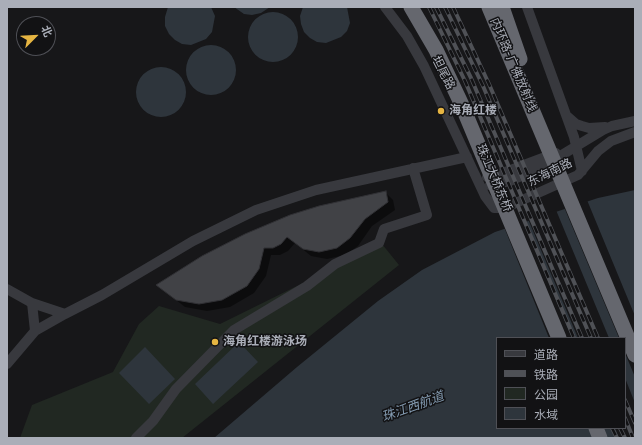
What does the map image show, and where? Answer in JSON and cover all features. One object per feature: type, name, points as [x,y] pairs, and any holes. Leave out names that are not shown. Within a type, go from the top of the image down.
[{"type":"highway","points":[[408,7],[420,21]]},
{"type":"highway","points":[[411,7],[420,21]]},
{"type":"highway","name":"内环路-广佛放射线","points":[[489,7],[538,124]]},
{"type":"highway","points":[[502,7],[514,41],[538,124],[635,355]]},
{"type":"highway","name":"珠江大桥东桥","points":[[420,21],[467,116],[559,337]]},
{"type":"street","name":"坦尾路","points":[[385,7],[407,36],[424,66],[467,158]]},
{"type":"street","points":[[526,7],[566,114],[576,145],[582,172]]},
{"type":"street","points":[[566,114],[576,124],[589,128],[612,126]]},
{"type":"street","name":"东海南路","points":[[477,178],[500,174],[576,145],[612,126],[635,121]]},
{"type":"street","name":"东海南路","points":[[467,158],[491,206],[499,209],[518,202],[582,172],[598,151],[611,141],[635,132]]},
{"type":"street","points":[[7,364],[35,331],[102,295],[193,241],[256,210],[316,190],[413,168],[467,158]]},
{"type":"street","points":[[136,438],[153,421],[176,389],[234,330],[307,286],[335,264],[379,243],[384,229],[427,215],[413,168]]},
{"type":"street","points":[[7,288],[32,303],[65,314]]},
{"type":"street","points":[[32,303],[35,331]]},
{"type":"green space","name":"海角红楼游泳场","points":[[382,244],[399,265],[182,438],[20,438],[32,405],[113,372],[139,324],[159,306],[220,324]]},
{"type":"water","points":[[168,7],[211,7],[215,16],[212,32],[206,39],[191,45],[182,44],[169,34],[165,26],[165,17]]},
{"type":"water","points":[[234,7],[270,7],[261,13],[252,15],[244,14]]},
{"type":"water","points":[[303,7],[347,7],[350,23],[347,31],[341,37],[326,43],[317,42],[304,32],[300,16]]},
{"type":"water","points":[[273,12],[283,14],[291,19],[296,27],[298,37],[296,47],[291,55],[283,60],[273,62],[263,60],[255,55],[250,47],[248,37],[250,27],[255,19],[263,14]]},
{"type":"water","points":[[211,45],[221,47],[229,52],[234,60],[236,70],[234,80],[229,88],[221,93],[211,95],[201,93],[193,88],[188,80],[186,70],[188,60],[193,52],[201,47]]},
{"type":"water","points":[[161,67],[171,69],[179,74],[184,82],[186,92],[184,102],[179,110],[171,115],[161,117],[151,115],[143,110],[138,102],[136,92],[138,82],[143,74],[151,69]]},
{"type":"water","name":"珠江西航道","points":[[635,190],[635,438],[214,438],[297,367],[378,301],[422,270],[495,232],[598,198]]},
{"type":"water","points":[[239,342],[258,362],[213,404],[195,384]]},
{"type":"water","points":[[145,347],[175,379],[149,404],[119,373]]},
{"type":"pier","points":[[587,200],[635,316],[635,377],[626,355],[626,337],[619,337],[564,207]]},
{"type":"pier","points":[[556,210],[609,337],[578,337],[528,219]]},
{"type":"pier","points":[[523,221],[572,337],[549,337],[504,227]]},
{"type":"pier","points":[[626,380],[635,403],[635,438],[619,438],[615,429],[626,429]]},
{"type":"building","points":[[386,191],[388,202],[365,219],[350,238],[337,248],[319,252],[303,249],[287,237],[281,244],[273,248],[264,248],[259,269],[247,286],[222,300],[199,304],[176,300],[156,285],[202,256],[245,234],[290,215],[319,206]]},
{"type":"railway","points":[[429,7],[465,81],[574,337]]},
{"type":"railway","points":[[436,7],[471,78],[582,337]]},
{"type":"railway","points":[[445,7],[483,86],[591,337]]},
{"type":"railway","points":[[453,7],[489,84],[598,337]]},
{"type":"railway","points":[[626,402],[635,423]]},
{"type":"railway","points":[[626,420],[633,438]]},
{"type":"railway","points":[[612,429],[617,438]]},
{"type":"railway","points":[[620,429],[625,438]]},
{"type":"place","name":"海角红楼","points":[[441,111]]},
{"type":"place","name":"海角红楼游泳场","points":[[215,342]]}]
